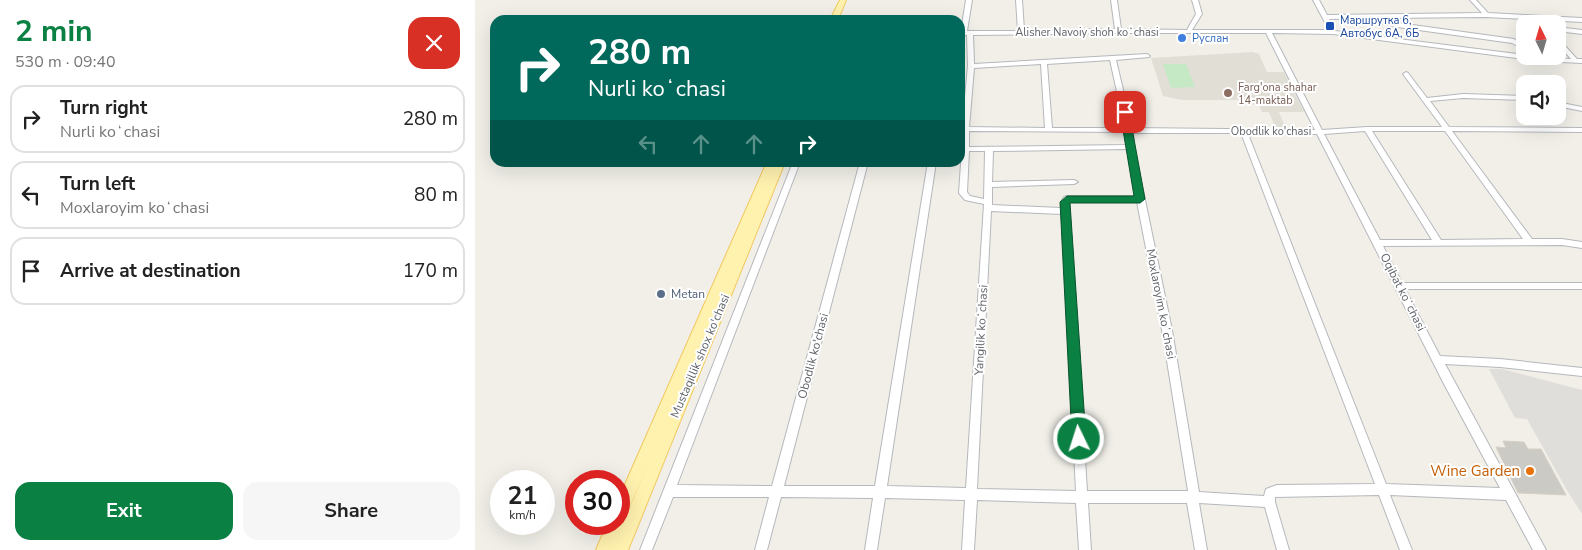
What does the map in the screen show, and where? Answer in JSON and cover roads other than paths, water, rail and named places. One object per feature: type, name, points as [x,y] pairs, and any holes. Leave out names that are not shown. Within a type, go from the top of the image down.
[{"type":"main road","points":[[836,15],[843,0]]},
{"type":"main road","name":"Mustaqillik shox ko'chasi","points":[[630,489],[769,167]]},
{"type":"main road","name":"Mustaqillik shox ko'chasi","points":[[612,548],[778,167]]},
{"type":"main road","name":"Mustaqillik shox ko'chasi","points":[[612,548],[614,535]]},
{"type":"street","points":[[965,109],[971,66],[965,33],[969,0]]},
{"type":"street","points":[[1019,0],[1021,32]]},
{"type":"street","points":[[1114,0],[1118,31]]},
{"type":"street","points":[[1187,32],[1199,14],[1195,0]]},
{"type":"street","points":[[1316,0],[1333,32]]},
{"type":"street","points":[[1473,0],[1486,15]]},
{"type":"street","points":[[1325,17],[1486,15],[1582,20]]},
{"type":"street","points":[[1370,17],[1390,24],[1516,42]]},
{"type":"street","points":[[1566,29],[1582,32]]},
{"type":"street","name":"Alisher Navoiy shoh koʻchasi","points":[[965,33],[1118,31],[1333,32],[1516,56]]},
{"type":"street","name":"Oqibat koʻchasi","points":[[1269,32],[1438,360],[1540,550]]},
{"type":"street","points":[[1566,48],[1579,61]]},
{"type":"street","points":[[971,66],[1147,56]]},
{"type":"street","name":"Moxlaroyim koʻchasi","points":[[1113,58],[1129,130],[1130,147],[1167,330],[1194,491],[1192,497],[1201,550]]},
{"type":"street","name":"Alisher Navoiy shoh koʻchasi","points":[[1566,60],[1579,61]]},
{"type":"street","points":[[1044,62],[1049,130]]},
{"type":"street","points":[[1406,74],[1530,242]]},
{"type":"street","points":[[1426,100],[1479,94],[1516,97]]},
{"type":"street","points":[[1566,105],[1582,108]]},
{"type":"street","points":[[1367,129],[1438,242]]},
{"type":"street","name":"Obodlik ko'chasi","points":[[965,130],[1319,132],[1367,129],[1582,130]]},
{"type":"street","points":[[1039,148],[1040,130]]},
{"type":"street","points":[[1244,131],[1406,550]]},
{"type":"street","points":[[965,144],[964,196],[988,205],[1064,211]]},
{"type":"street","points":[[966,149],[1130,147]]},
{"type":"street","name":"Yangilik koʻchasi","points":[[968,550],[988,205],[989,149]]},
{"type":"street","points":[[646,550],[795,167]]},
{"type":"street","name":"Obodlik ko'chasi","points":[[761,550],[863,167]]},
{"type":"street","points":[[871,550],[931,167]]},
{"type":"street","points":[[988,184],[1074,182]]},
{"type":"street","points":[[1085,550],[1064,211],[1065,202],[1067,199],[1140,199]]},
{"type":"street","points":[[1378,243],[1562,242],[1582,245]]},
{"type":"street","points":[[1401,286],[1582,286]]},
{"type":"street","points":[[1438,360],[1500,363],[1582,372]]},
{"type":"street","points":[[1283,550],[1269,502],[1269,495],[1272,492],[1383,488],[1455,493],[1509,494]]},
{"type":"street","points":[[669,491],[777,490],[1083,497],[1192,497],[1269,502]]},
{"type":"place","name":"Маршрутка 6, Автобус 6А, 6Б","points":[[1330,26]]},
{"type":"place","name":"Руслан","points":[[1182,38]]},
{"type":"place","name":"Farg'ona shahar 14-maktab","points":[[1228,93]]},
{"type":"place","name":"Metan","points":[[661,294]]},
{"type":"place","name":"Wine Garden","points":[[1530,471]]}]
